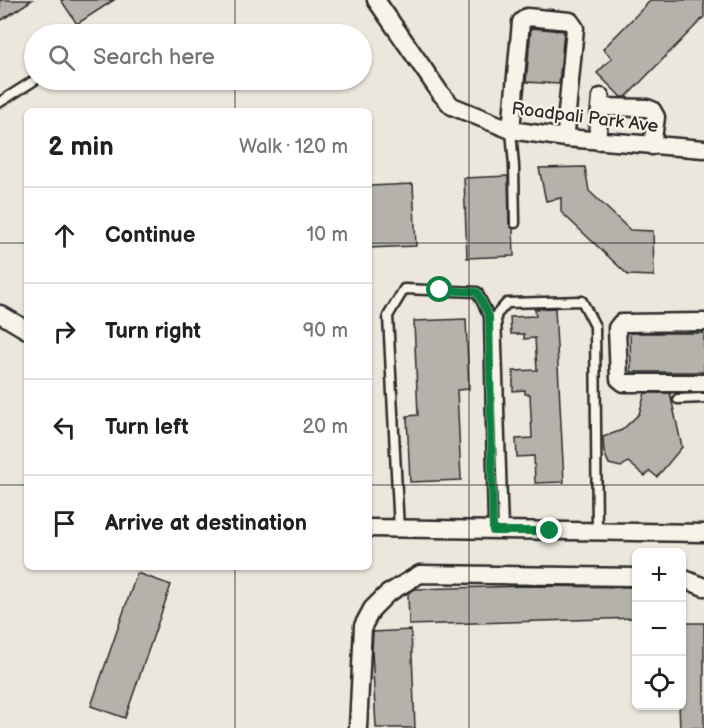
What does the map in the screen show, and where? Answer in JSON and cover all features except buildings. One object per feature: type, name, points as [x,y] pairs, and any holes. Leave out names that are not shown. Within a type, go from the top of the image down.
[{"type":"street","name":"Roadpali Park Ave","points":[[376,0],[441,94],[452,106],[511,130],[566,138],[704,149]]},
{"type":"street","points":[[511,130],[521,21],[527,18],[570,21],[575,28],[566,138]]},
{"type":"street","points":[[597,141],[600,102],[652,110],[656,117],[652,146]]},
{"type":"street","points":[[0,314],[24,328]]},
{"type":"street","points":[[704,322],[621,323],[617,328],[619,379],[624,384],[704,383]]},
{"type":"street","points":[[372,528],[704,533]]},
{"type":"street","points":[[358,728],[363,626],[372,609],[387,594],[420,574],[632,577]]},
{"type":"street","points":[[686,580],[704,586]]},
{"type":"lane","points":[[0,102],[24,87]]},
{"type":"lane","points":[[511,130],[514,166],[514,223]]},
{"type":"lane","points":[[399,530],[388,316],[404,289],[477,292],[489,316],[498,531]]},
{"type":"lane","points":[[498,531],[496,315],[507,303],[582,301],[595,326],[597,532]]},
{"type":"lane","points":[[678,399],[704,398]]},
{"type":"route","points":[[440,290],[477,292],[489,316],[493,531],[550,531]]}]
